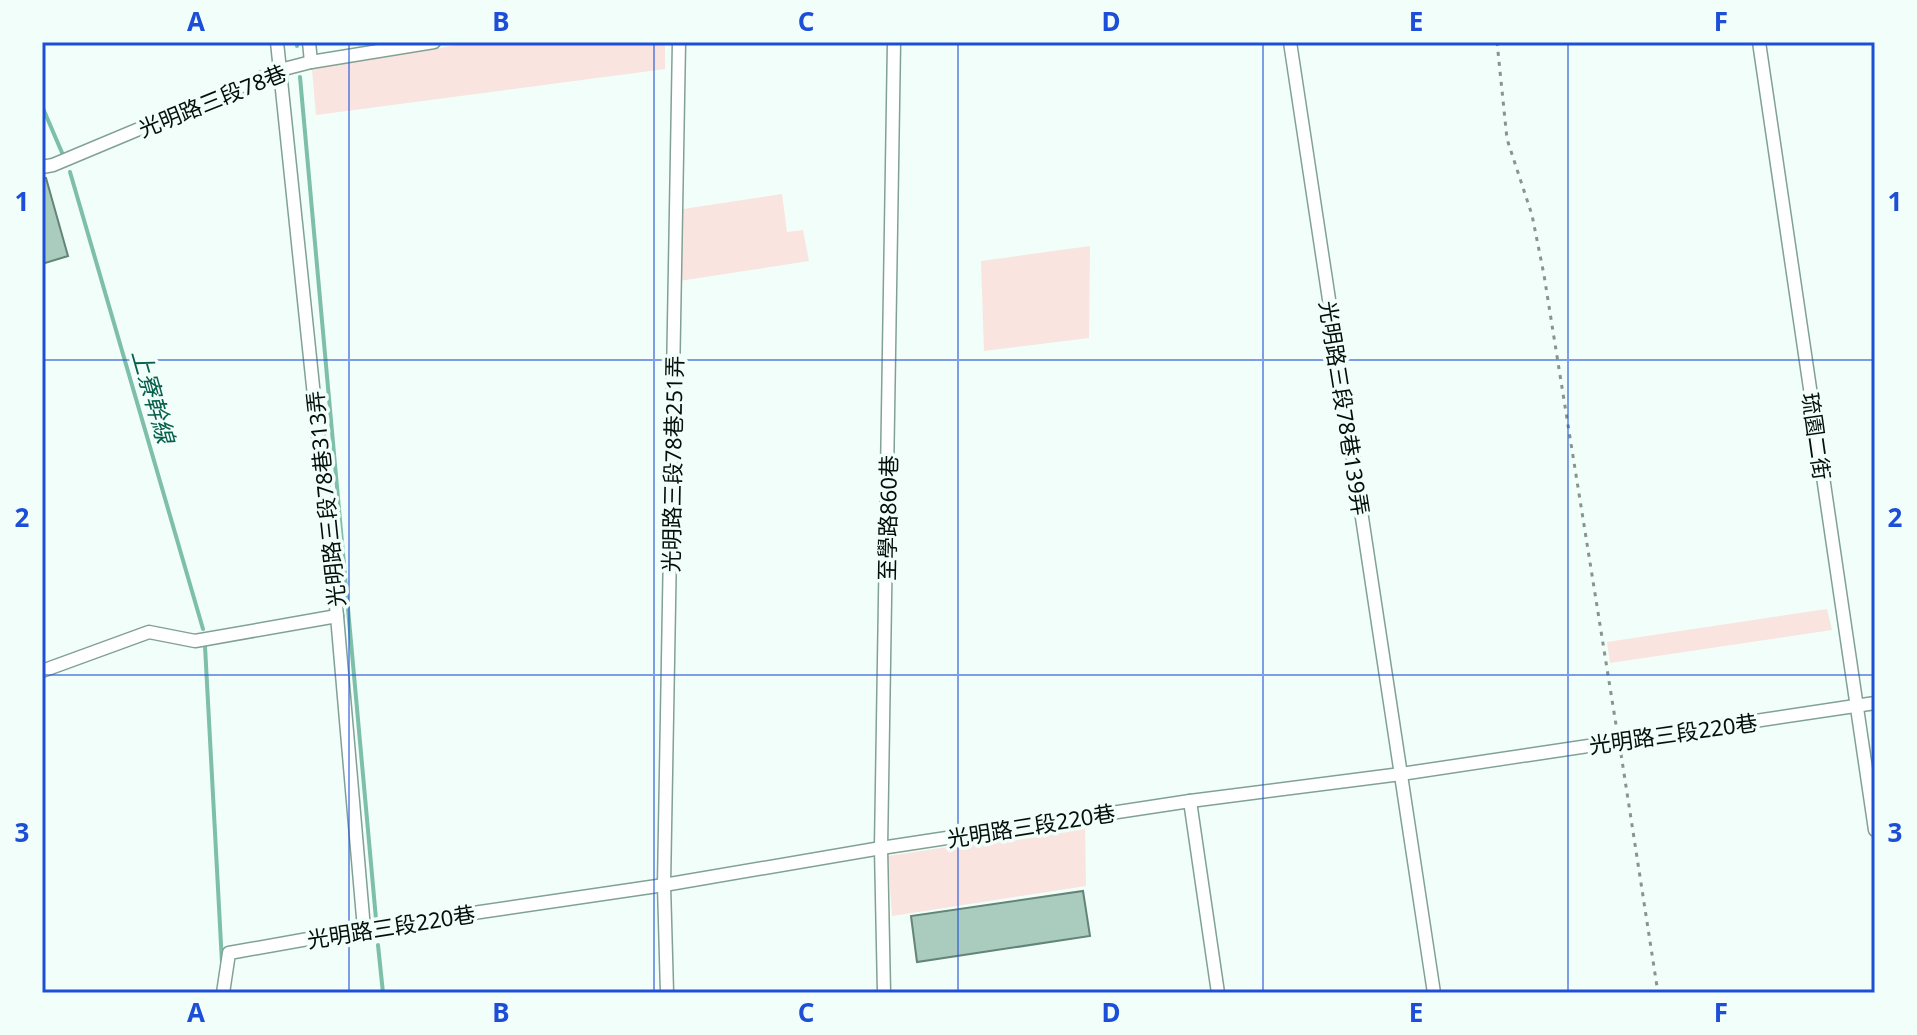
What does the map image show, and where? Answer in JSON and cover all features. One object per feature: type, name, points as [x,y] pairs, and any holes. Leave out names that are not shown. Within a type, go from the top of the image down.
[{"type":"street","name":"光明路三段78巷313弄","points":[[277,42],[337,616],[364,929]]},
{"type":"street","points":[[309,42],[311,62]]},
{"type":"street","name":"光明路三段78巷","points":[[42,167],[280,70],[434,42]]},
{"type":"street","name":"光明路三段78巷251弄","points":[[667,993],[664,885],[679,42]]},
{"type":"street","name":"至學路860巷","points":[[884,993],[881,848],[894,42]]},
{"type":"street","name":"光明路三段78巷139弄","points":[[1290,42],[1434,993]]},
{"type":"street","name":"琉園二街","points":[[1759,42],[1875,830]]},
{"type":"street","points":[[42,671],[149,632],[195,641],[337,616]]},
{"type":"street","name":"光明路三段220巷","points":[[223,993],[229,953],[364,929],[664,885],[1190,801],[1401,774],[1875,703]]},
{"type":"street","points":[[1190,801],[1218,993]]},
{"type":"path","points":[[1497,42],[1507,139],[1532,215],[1544,275],[1658,993]]},
{"type":"shaded area","points":[[476,42],[665,42],[665,69],[316,115],[312,69]]},
{"type":"shaded area","points":[[782,194],[787,232],[803,230],[809,261],[679,281],[677,210]]},
{"type":"shaded area","points":[[1090,246],[1089,338],[984,351],[981,261]]},
{"type":"shaded area","points":[[1827,609],[1832,630],[1610,663],[1607,642]]},
{"type":"shaded area","points":[[1085,826],[1086,886],[892,916],[888,856]]},
{"type":"building","points":[[46,178],[68,256],[42,264],[42,179]]},
{"type":"building","points":[[1083,891],[1090,936],[917,962],[911,916]]},
{"type":"waterway","points":[[300,77],[376,919]]},
{"type":"waterway","name":"上寮幹線","points":[[42,106],[63,155]]},
{"type":"waterway","name":"上寮幹線","points":[[70,172],[203,629]]},
{"type":"waterway","points":[[205,646],[222,963]]},
{"type":"waterway","points":[[378,945],[383,993]]}]
